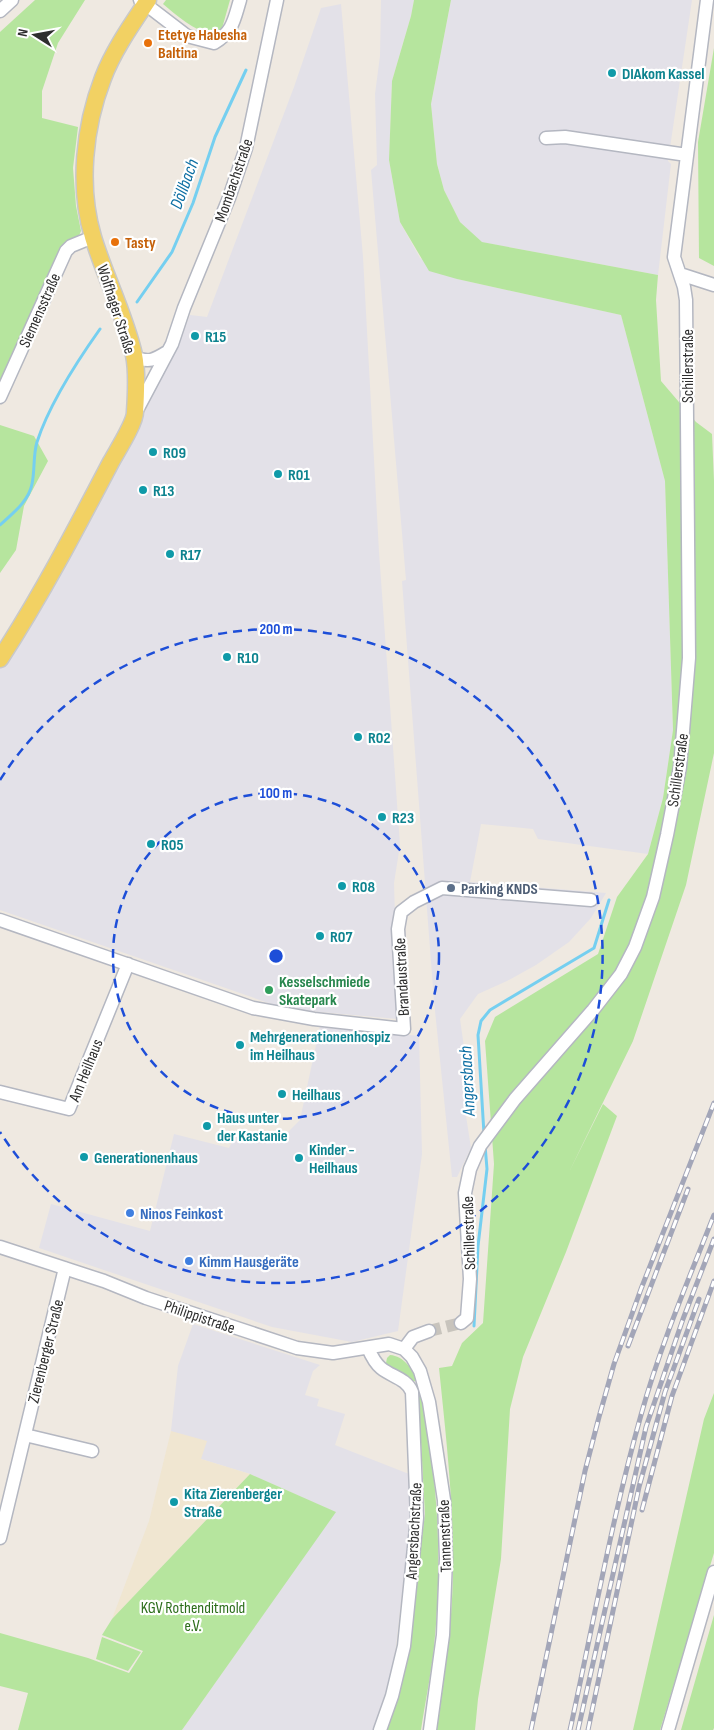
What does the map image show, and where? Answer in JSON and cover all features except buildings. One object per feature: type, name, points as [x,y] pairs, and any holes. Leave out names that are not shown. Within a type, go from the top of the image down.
[{"type":"main road","name":"Wolfhager Straße","points":[[0,660],[46,586],[135,414],[134,357],[126,326],[93,237],[88,214],[85,175],[87,141],[92,111],[103,77],[144,1]]},
{"type":"street","points":[[0,11],[12,0]]},
{"type":"street","points":[[144,1],[187,36],[214,43],[231,29],[240,0]]},
{"type":"street","name":"Mombachstraße","points":[[135,414],[167,352],[230,198],[246,148],[277,0]]},
{"type":"street","name":"Schillerstraße","points":[[461,1323],[467,1318],[470,1279],[465,1193],[470,1169],[480,1146],[515,1099],[593,1010],[621,974],[635,947],[652,897],[667,835],[680,767],[689,658],[686,300],[674,257],[686,155],[709,4]]},
{"type":"street","points":[[546,138],[565,137],[686,155]]},
{"type":"street","name":"Siemensstraße","points":[[0,397],[66,251],[71,246],[93,237]]},
{"type":"street","points":[[680,274],[714,285]]},
{"type":"street","points":[[134,357],[145,362],[167,352]]},
{"type":"street","name":"Brandaustraße","points":[[0,920],[253,1008],[314,1020],[404,1029],[398,929],[401,912],[414,902],[442,888],[591,900]]},
{"type":"street","name":"Am Heilhaus","points":[[0,1092],[70,1109],[128,964]]},
{"type":"street","name":"Philippistraße","points":[[0,1247],[297,1348],[333,1353],[390,1344],[404,1350]]},
{"type":"street","name":"Zierenberger Straße","points":[[0,1538],[65,1268]]},
{"type":"street","points":[[404,1350],[414,1337],[428,1331]]},
{"type":"street","name":"Angersbachstraße","points":[[368,1348],[382,1368],[407,1383],[412,1392],[418,1503],[404,1646],[392,1696],[380,1730]]},
{"type":"street","name":"Tannenstraße","points":[[404,1350],[417,1363],[426,1386],[436,1439],[444,1500],[446,1558],[443,1635],[430,1730]]},
{"type":"street","points":[[25,1435],[92,1451]]},
{"type":"street","points":[[668,1730],[714,1572]]},
{"type":"shaded area","points":[[381,0],[414,0],[392,81],[389,160],[400,222],[420,258],[457,279],[621,315],[665,481],[673,730],[663,798],[648,854],[538,839],[533,829],[481,824],[470,882],[606,893],[591,918],[569,942],[536,965],[478,994],[460,1019],[468,1076],[466,1116],[471,1148],[457,1177],[452,1177],[434,1001],[402,581],[406,580],[371,170],[377,165],[375,94],[380,56]]},
{"type":"shaded area","points":[[451,0],[692,0],[668,161],[671,164],[658,275],[481,242],[460,222],[444,190],[437,164],[431,104]]},
{"type":"shaded area","points":[[341,4],[363,257],[379,552],[400,845],[394,883],[398,1019],[286,1009],[0,910],[0,668],[32,620],[139,425],[177,347],[190,315],[207,317],[294,87],[321,8]]},
{"type":"shaded area","points":[[320,1026],[419,1036],[422,1154],[398,1331],[352,1342],[272,1327],[39,1248],[51,1204],[150,1231],[174,1134],[229,1148],[236,1133],[277,1143],[300,1120]]},
{"type":"shaded area","points":[[193,1324],[320,1365],[313,1371],[305,1395],[319,1399],[317,1406],[345,1414],[335,1445],[409,1474],[411,1512],[396,1646],[388,1695],[373,1730],[182,1730],[335,1512],[250,1474],[201,1459],[171,1431],[178,1366]]},
{"type":"shaded area","points":[[171,1431],[207,1441],[201,1459],[250,1474],[112,1619],[149,1521]]},
{"type":"green space","points":[[35,0],[85,0],[58,43],[42,91],[42,118],[78,127],[73,168],[76,206],[81,231],[78,238],[64,243],[0,383],[0,32]]},
{"type":"green space","points":[[166,0],[230,0],[221,32],[212,35],[199,30],[180,18],[163,4]]},
{"type":"green space","points":[[414,0],[451,0],[431,104],[437,164],[444,190],[460,222],[482,242],[658,275],[656,300],[661,381],[696,422],[712,434],[714,481],[714,753],[686,885],[633,1041],[569,1172],[603,1104],[617,1116],[566,1252],[523,1357],[510,1409],[501,1559],[478,1699],[475,1730],[437,1730],[449,1633],[453,1574],[451,1497],[439,1368],[452,1366],[462,1343],[483,1323],[494,1164],[485,1041],[495,1017],[598,954],[617,897],[648,854],[663,798],[673,730],[665,481],[621,315],[457,279],[429,271],[400,222],[389,160],[392,81]]},
{"type":"green space","points":[[714,48],[714,266],[699,258],[698,142]]},
{"type":"green space","points":[[0,425],[34,436],[48,461],[24,506],[16,550],[0,573]]},
{"type":"green space","points":[[390,1355],[403,1360],[417,1380],[413,1382],[407,1376],[387,1366],[387,1358]]},
{"type":"green space","points":[[419,1387],[431,1451],[437,1516],[438,1582],[434,1647],[421,1730],[384,1730],[408,1648],[425,1514],[416,1388]]},
{"type":"green space","points":[[714,1393],[714,1553],[660,1730],[633,1730],[704,1419]]},
{"type":"green space","name":"KGV Rothenditmold e.V.","points":[[250,1474],[336,1512],[182,1730],[18,1730],[28,1693],[0,1686],[0,1633],[88,1658],[129,1673],[143,1651],[102,1635],[112,1619]]},
{"type":"green space","points":[[714,1615],[714,1728],[713,1730],[681,1730]]},
{"type":"green space","points":[[102,1637],[141,1652],[128,1671],[96,1659]]},
{"type":"waterway","name":"Döllbach","points":[[137,302],[172,252],[193,203],[215,137],[246,70]]},
{"type":"waterway","name":"Döllbach","points":[[0,525],[19,507],[27,496],[33,479],[34,457],[42,428],[65,383],[100,329]]},
{"type":"waterway","name":"Angersbach","points":[[484,1134],[478,1035],[481,1021],[490,1010],[594,948],[609,900]]},
{"type":"waterway","name":"Angersbach","points":[[474,1326],[478,1246],[487,1169],[485,1145]]},
{"type":"tunnel","points":[[429,1331],[461,1323]]},
{"type":"railway","points":[[531,1730],[585,1471],[614,1364],[641,1289],[714,1103]]},
{"type":"railway","points":[[628,1346],[688,1189]]},
{"type":"railway","points":[[570,1730],[612,1532],[641,1415],[684,1289],[714,1215]]},
{"type":"railway","points":[[578,1730],[646,1427],[683,1319],[714,1239]]},
{"type":"railway","points":[[642,1510],[672,1396],[714,1281]]},
{"type":"railway","points":[[588,1730],[639,1487],[665,1392],[699,1299]]},
{"type":"place","name":"Etetye Habesha Baltina","points":[[148,43]]},
{"type":"place","name":"DIAkom Kassel","points":[[612,73]]},
{"type":"place","name":"Tasty","points":[[115,242]]},
{"type":"place","name":"R15","points":[[195,336]]},
{"type":"place","name":"R09","points":[[153,452]]},
{"type":"place","name":"R01","points":[[278,474]]},
{"type":"place","name":"R13","points":[[143,490]]},
{"type":"place","name":"R17","points":[[170,554]]},
{"type":"place","name":"R10","points":[[227,657]]},
{"type":"place","name":"R02","points":[[358,737]]},
{"type":"place","name":"R23","points":[[382,817]]},
{"type":"place","name":"R05","points":[[151,844]]},
{"type":"place","name":"R08","points":[[342,886]]},
{"type":"place","name":"Parking KNDS","points":[[451,888]]},
{"type":"place","name":"R07","points":[[320,936]]},
{"type":"place","name":"Kesselschmiede Skatepark","points":[[269,990]]},
{"type":"place","name":"Mehrgenerationenhospiz im Heilhaus","points":[[240,1045]]},
{"type":"place","name":"Heilhaus","points":[[282,1094]]},
{"type":"place","name":"Haus unter der Kastanie","points":[[207,1126]]},
{"type":"place","name":"Generationenhaus","points":[[84,1157]]},
{"type":"place","name":"Kinder - Heilhaus","points":[[299,1158]]},
{"type":"place","name":"Ninos Feinkost","points":[[130,1213]]},
{"type":"place","name":"Kimm Hausgeräte","points":[[189,1261]]},
{"type":"place","name":"Kita Zierenberger Straße","points":[[174,1502]]}]
